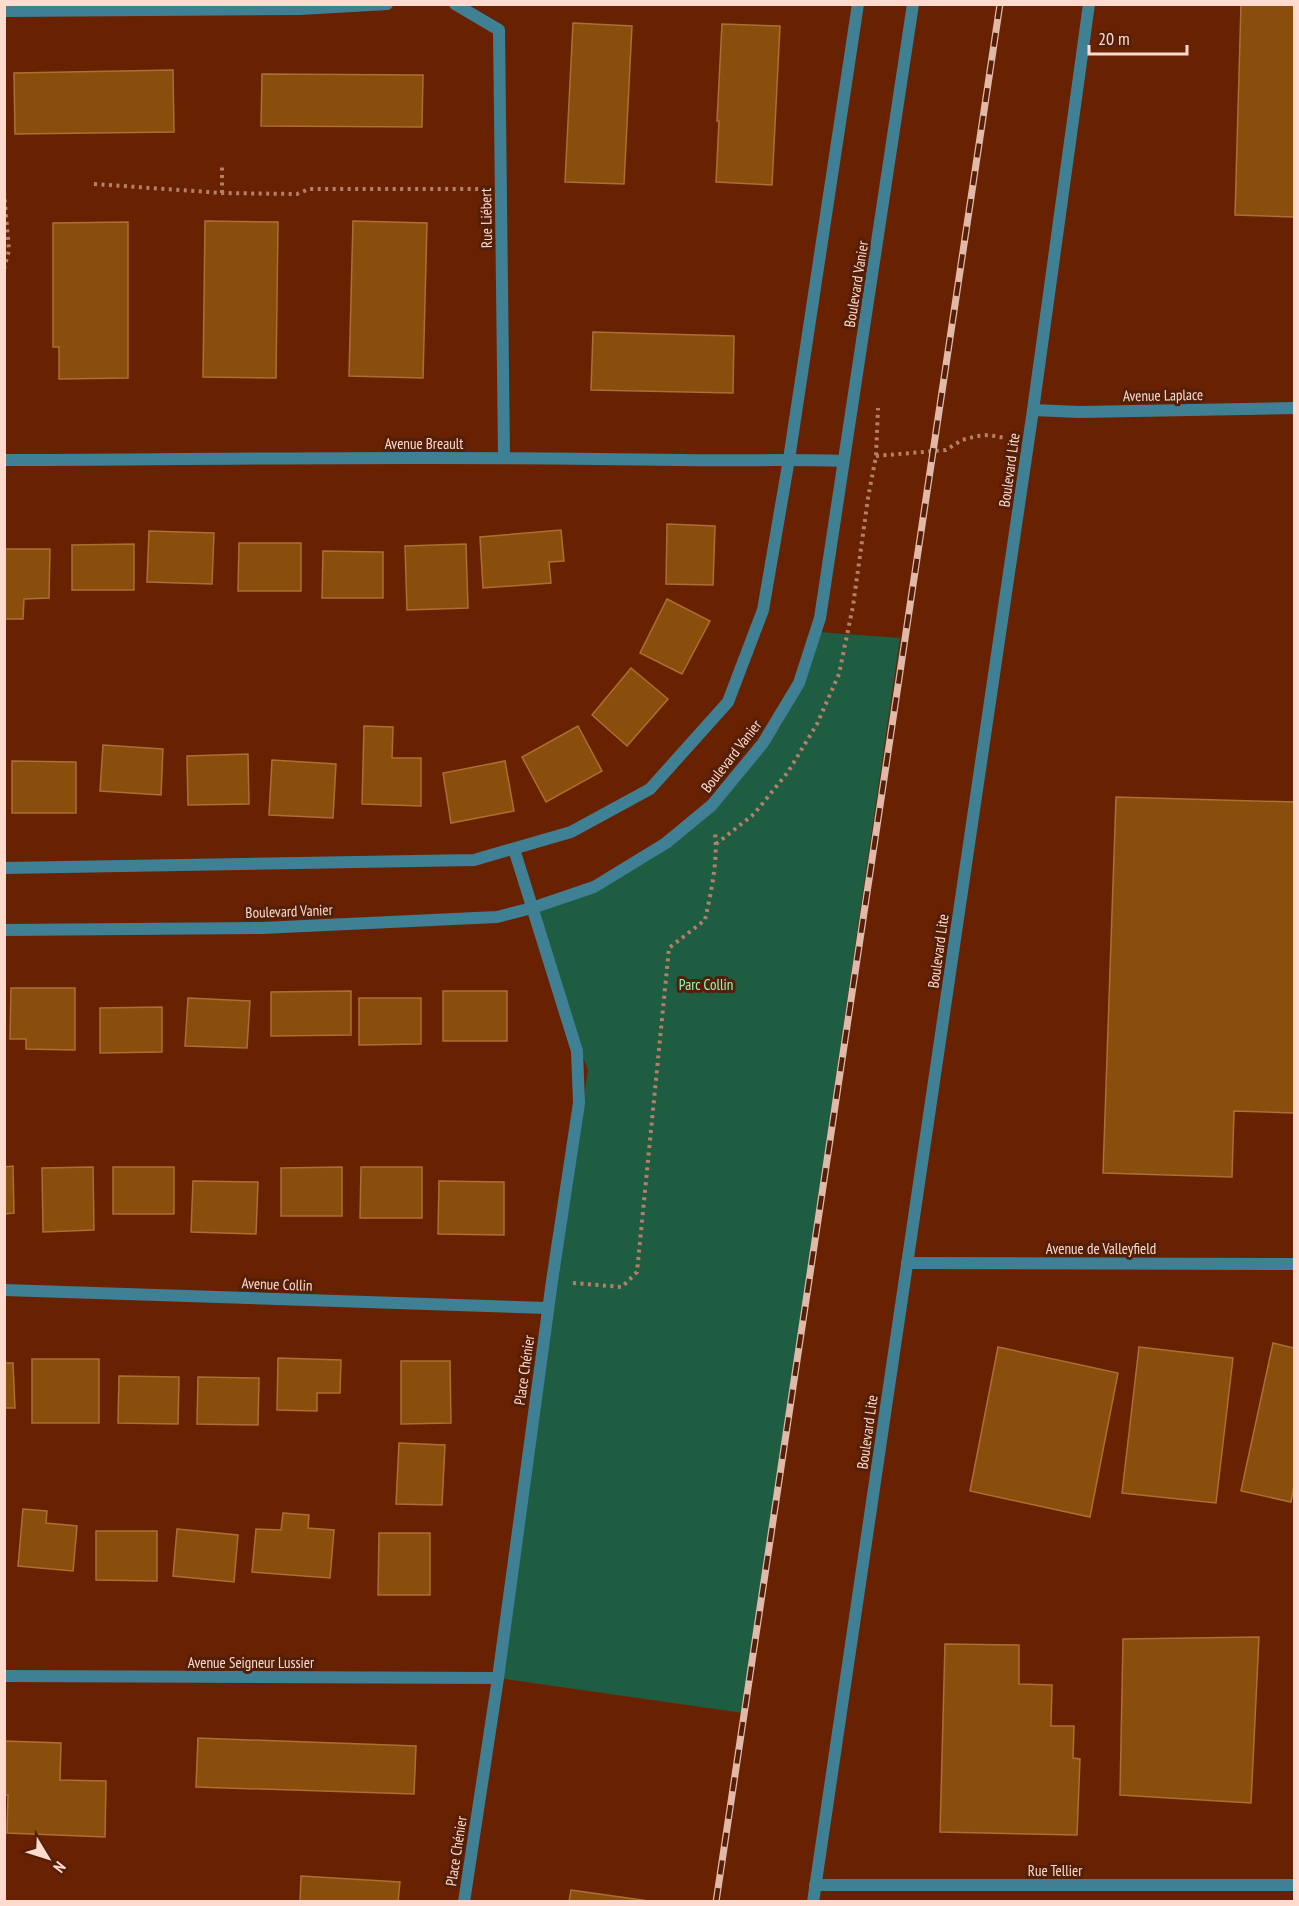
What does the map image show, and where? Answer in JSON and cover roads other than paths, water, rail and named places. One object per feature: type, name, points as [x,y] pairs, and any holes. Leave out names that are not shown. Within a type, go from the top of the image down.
[{"type":"street","points":[[4,11],[300,9],[387,4]]},
{"type":"street","name":"Rue Liébert","points":[[455,4],[499,30],[504,457]]},
{"type":"street","points":[[4,868],[474,860],[571,832],[650,789],[728,702],[763,610],[789,459],[858,4]]},
{"type":"street","name":"Boulevard Vanier","points":[[4,930],[262,928],[497,917],[594,887],[666,843],[712,806],[764,742],[799,683],[820,618],[913,4]]},
{"type":"street","name":"Boulevard Lite","points":[[813,1902],[1033,410],[1089,4]]},
{"type":"street","name":"Avenue Laplace","points":[[1033,410],[1080,412],[1294,408]]},
{"type":"street","name":"Avenue Breault","points":[[4,460],[504,457],[843,461]]},
{"type":"street","name":"Place Chénier","points":[[464,1902],[579,1103],[577,1051],[514,849]]},
{"type":"street","name":"Avenue de Valleyfield","points":[[907,1263],[1294,1264]]},
{"type":"street","name":"Avenue Collin","points":[[4,1290],[548,1308]]},
{"type":"street","name":"Avenue Seigneur Lussier","points":[[4,1676],[498,1678]]},
{"type":"street","name":"Rue Tellier","points":[[815,1885],[1294,1885]]},
{"type":"railway","points":[[716,1902],[1000,4]]},
{"type":"park label","name":"Parc Collin","points":[[706,984]]}]
